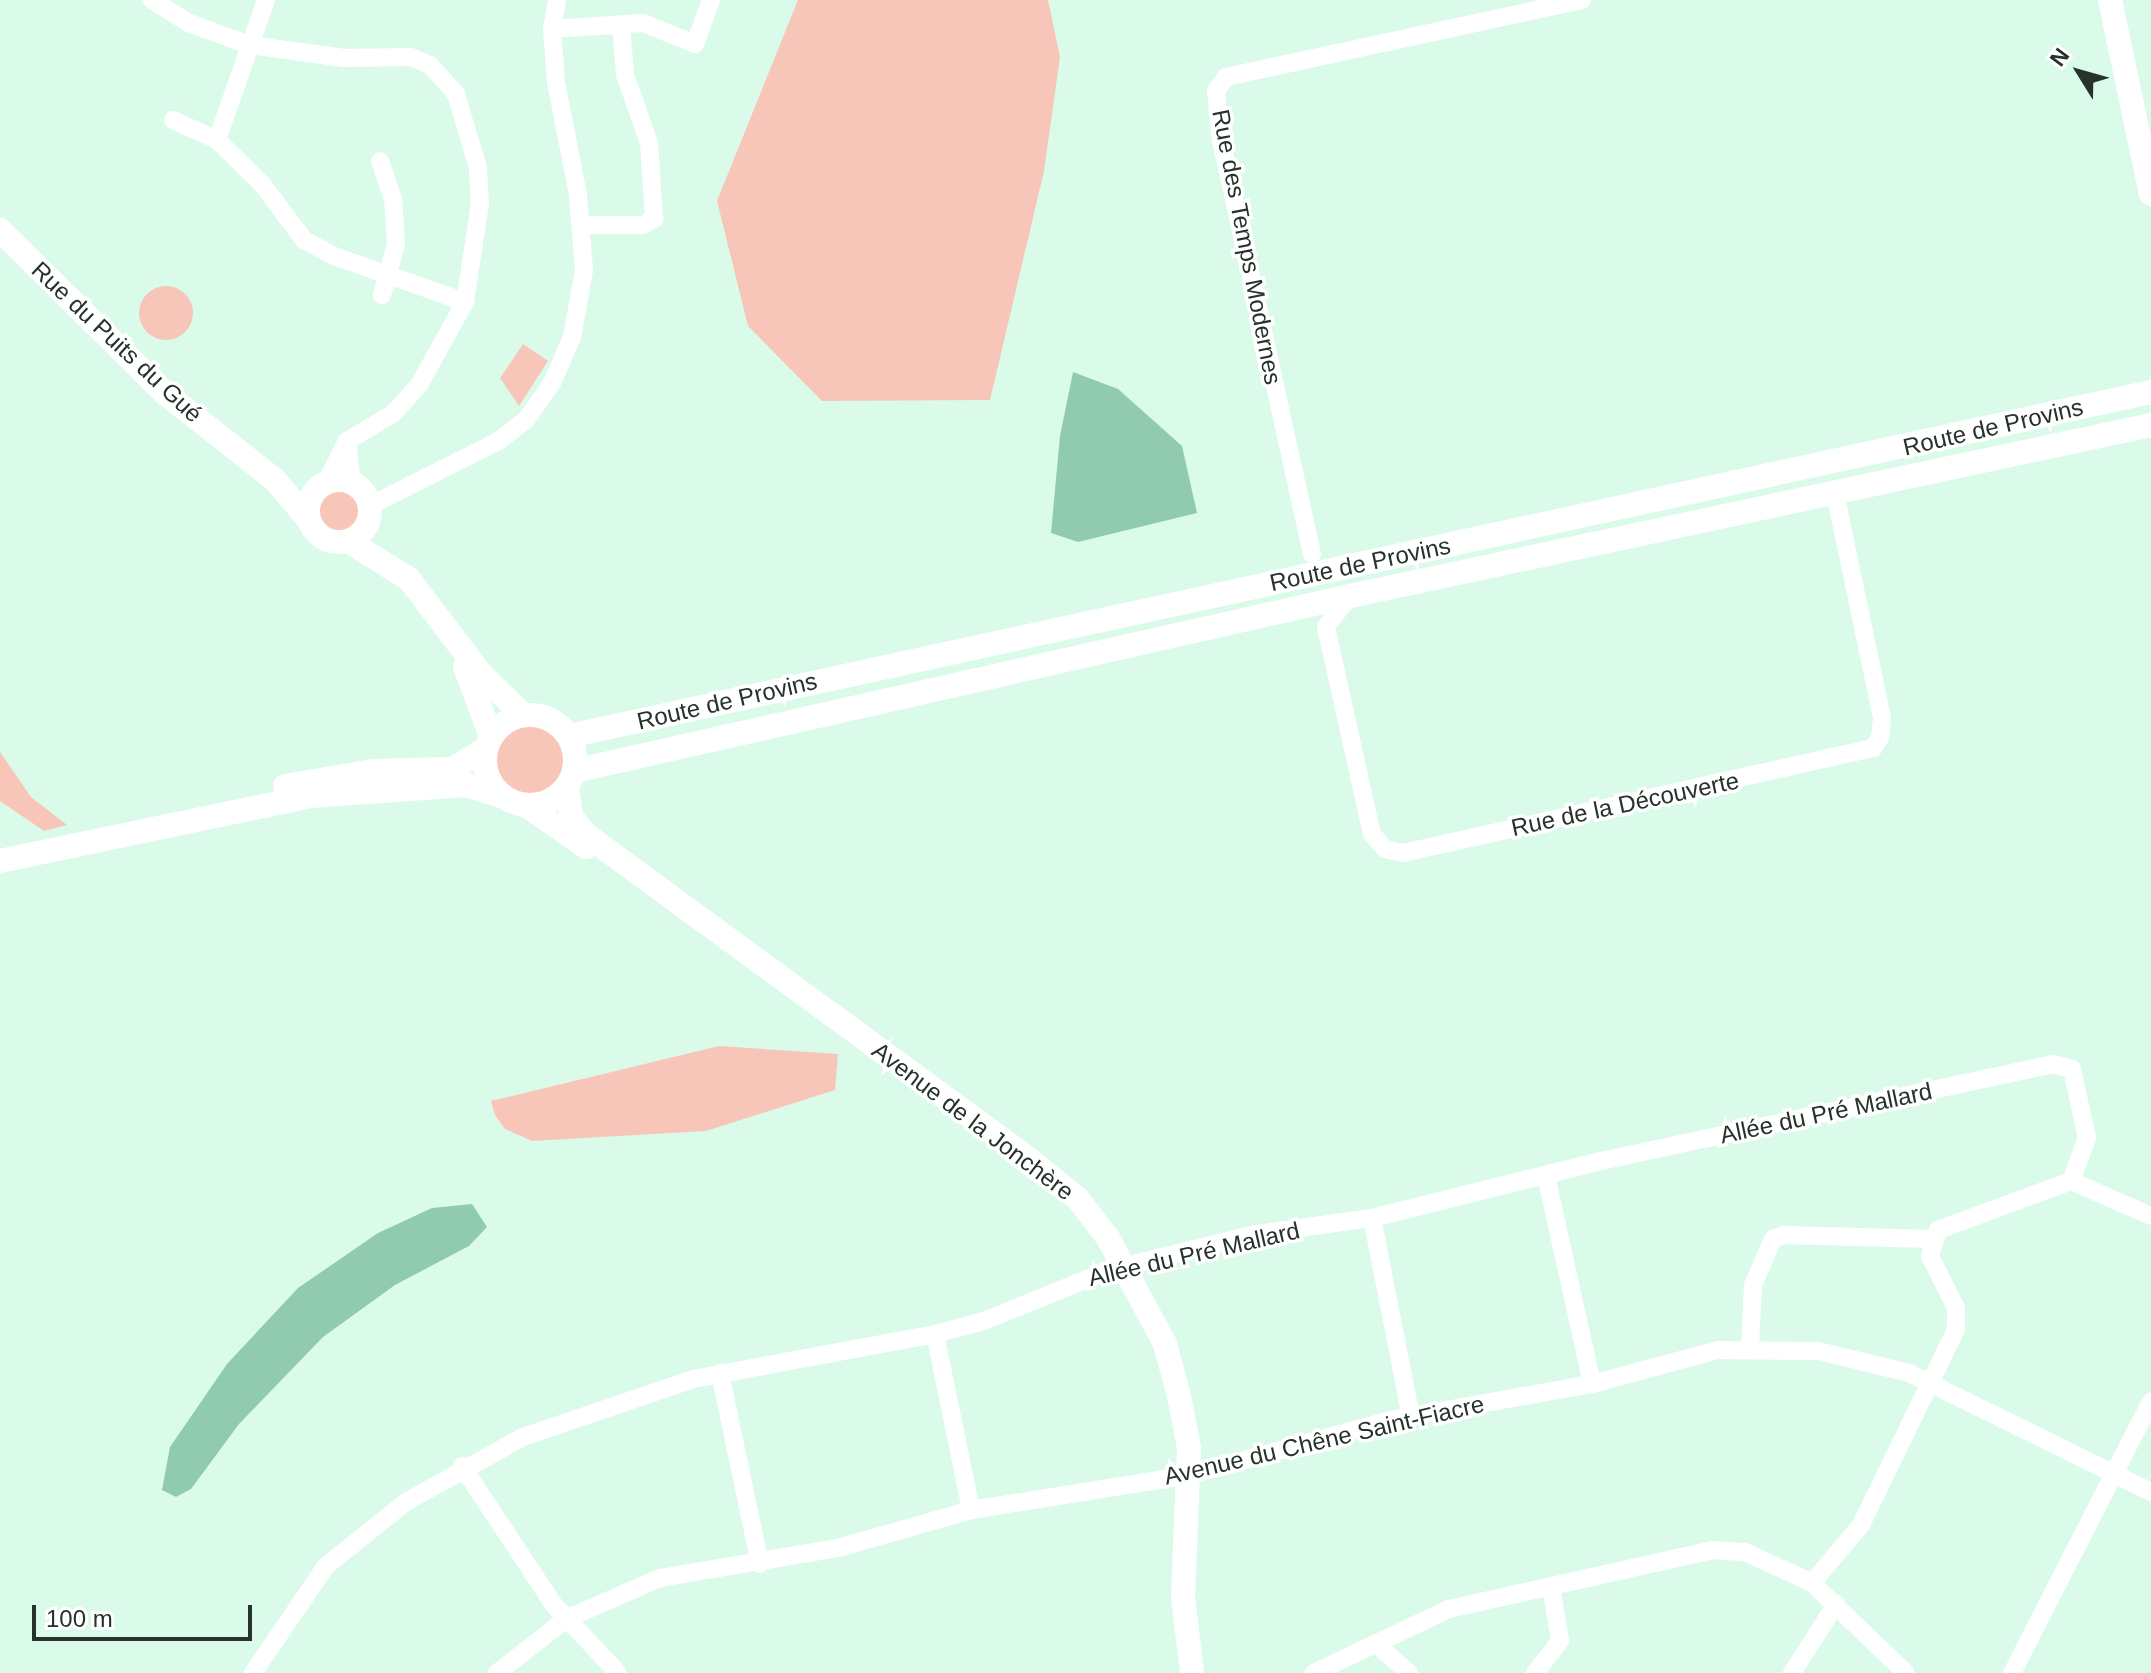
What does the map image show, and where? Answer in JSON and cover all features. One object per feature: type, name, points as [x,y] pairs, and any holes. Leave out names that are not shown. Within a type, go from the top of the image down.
[{"type":"main road","points":[[2110,0],[2151,194]]},
{"type":"main road","name":"Rue du Puits du Gué","points":[[0,230],[166,394],[275,480],[308,519]]},
{"type":"main road","name":"Route de Provins","points":[[569,736],[2151,392]]},
{"type":"main road","points":[[2037,449],[2077,428],[2151,409]]},
{"type":"main road","name":"Route de Provins","points":[[571,779],[1295,608],[2151,425]]},
{"type":"main road","name":"Rue du Puits du Gué","points":[[275,480],[321,486]]},
{"type":"main road","points":[[386,561],[352,483],[321,486],[308,503],[308,519],[324,539],[348,541],[386,561],[409,579],[481,674],[523,715],[549,719],[569,736],[571,779],[542,804],[527,806]]},
{"type":"main road","points":[[348,541],[368,515]]},
{"type":"main road","points":[[451,631],[488,742],[486,772],[501,796]]},
{"type":"main road","points":[[0,860],[312,779],[453,769],[523,715]]},
{"type":"main road","name":"Avenue de la Jonchère","points":[[571,779],[575,824],[1029,1159],[1078,1199],[1125,1266],[1165,1344],[1179,1396],[1190,1475],[1183,1597],[1192,1673]]},
{"type":"main road","points":[[0,860],[310,796],[467,785],[527,806],[573,843],[619,858]]},
{"type":"street","points":[[152,0],[189,23],[249,45],[344,58],[411,57],[446,78],[456,94],[478,168],[479,234],[465,302],[447,343],[409,398],[394,413],[347,441],[321,486]]},
{"type":"street","points":[[217,140],[266,0]]},
{"type":"street","points":[[368,515],[500,440],[526,420],[552,383],[572,337],[584,270],[581,225],[552,29],[557,0]]},
{"type":"street","points":[[552,29],[643,23],[692,52],[711,0]]},
{"type":"street","name":"Rue des Temps Modernes","points":[[1312,554],[1221,141],[1216,91],[1226,77],[1582,0]]},
{"type":"street","points":[[581,225],[643,225],[654,219],[649,143],[625,75],[621,24]]},
{"type":"street","points":[[173,120],[217,140],[262,184],[304,240],[390,276],[465,302]]},
{"type":"street","points":[[380,161],[393,199],[396,244],[390,276],[382,295]]},
{"type":"street","points":[[347,441],[352,483]]},
{"type":"street","name":"Rue de la Découverte","points":[[1326,627],[1369,826],[1376,842],[1393,851],[1864,752],[1880,738],[1882,718],[1835,493]]},
{"type":"street","points":[[1288,580],[1312,554],[1345,568]]},
{"type":"street","points":[[1295,608],[1326,627],[1350,596]]},
{"type":"street","name":"Allée du Pré Mallard","points":[[253,1673],[326,1566],[369,1528],[462,1466],[584,1412],[720,1373],[935,1334],[984,1321],[1125,1266],[1256,1234],[1372,1218],[1546,1176],[2052,1064],[2072,1069],[2087,1138],[2071,1181]]},
{"type":"street","points":[[1546,1176],[1592,1384]]},
{"type":"street","points":[[1812,1583],[1861,1525],[1956,1329],[1956,1308],[1930,1256],[1931,1239],[1938,1230],[2071,1181],[2151,1216]]},
{"type":"street","points":[[1372,1218],[1411,1417]]},
{"type":"street","points":[[1750,1347],[1753,1285],[1773,1239],[1784,1235],[1931,1239]]},
{"type":"street","points":[[935,1334],[971,1510]]},
{"type":"street","name":"Avenue du Chêne Saint-Fiacre","points":[[497,1673],[566,1619],[660,1578],[760,1564],[971,1510],[1190,1475],[1411,1417],[1592,1384],[1718,1350],[1750,1347],[1863,1359],[1931,1383],[2151,1492]]},
{"type":"street","points":[[720,1373],[760,1564]]},
{"type":"street","points":[[2012,1673],[2118,1474],[2151,1401]]},
{"type":"street","points":[[462,1466],[566,1619],[618,1673]]},
{"type":"street","points":[[1314,1673],[1449,1609],[1713,1550],[1745,1552],[1812,1583],[1906,1673]]},
{"type":"street","points":[[1535,1673],[1560,1641],[1551,1586]]},
{"type":"street","points":[[1792,1673],[1836,1604]]},
{"type":"street","points":[[1376,1644],[1409,1673]]},
{"type":"shaded area","points":[[798,0],[1048,0],[1060,57],[1044,171],[990,400],[822,401],[748,326],[717,201]]},
{"type":"shaded area","points":[[166,286],[185,294],[193,313],[185,332],[166,340],[147,332],[139,313],[147,294]]},
{"type":"shaded area","points":[[523,344],[548,361],[519,406],[500,378]]},
{"type":"shaded area","points":[[1073,372],[1118,389],[1182,446],[1197,513],[1078,542],[1051,533],[1060,436]]},
{"type":"shaded area","points":[[338,489],[355,496],[362,513],[355,530],[338,537],[321,530],[314,513],[321,496]]},
{"type":"shaded area","points":[[529,723],[543,726],[556,734],[564,747],[567,761],[564,775],[556,788],[543,796],[529,799],[515,796],[502,788],[494,775],[491,761],[494,747],[502,734],[515,726]]},
{"type":"shaded area","points":[[0,752],[31,797],[67,825],[44,831],[0,801]]},
{"type":"shaded area","points":[[719,1046],[838,1054],[835,1090],[706,1131],[532,1141],[505,1129],[495,1115],[491,1101]]},
{"type":"shaded area","points":[[472,1204],[487,1227],[469,1246],[395,1285],[323,1337],[239,1424],[191,1489],[176,1497],[162,1490],[170,1447],[227,1364],[298,1288],[378,1233],[432,1208]]}]
